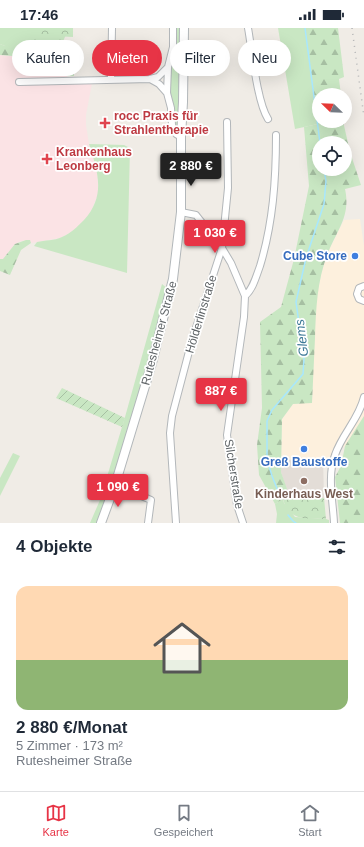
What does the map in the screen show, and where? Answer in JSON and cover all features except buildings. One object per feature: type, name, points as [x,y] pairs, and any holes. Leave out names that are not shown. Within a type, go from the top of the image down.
[{"type":"street","points":[[111,80],[112,28]]},
{"type":"street","name":"Rutesheimer Straße","points":[[173,28],[173,46],[168,67],[167,93],[171,108],[172,125],[176,134],[181,137]]},
{"type":"street","name":"Rutesheimer Straße","points":[[101,523],[130,436],[170,298],[181,212],[181,137],[184,28]]},
{"type":"street","points":[[248,28],[260,93],[268,119]]},
{"type":"street","points":[[19,82],[150,79],[158,77],[168,67]]},
{"type":"street","points":[[150,79],[158,84],[167,93]]},
{"type":"street","name":"Hölderlinstraße","points":[[176,523],[170,433],[172,416],[192,340],[222,248],[228,188],[228,122]]},
{"type":"street","points":[[245,296],[255,282],[264,253],[269,229],[274,203],[276,135]]},
{"type":"street","name":"Silcherstraße","points":[[181,212],[196,215],[222,248],[231,263],[245,296],[244,317],[227,435],[237,505],[243,523]]},
{"type":"street","points":[[364,286],[359,288],[357,294],[359,299],[364,301]]},
{"type":"street","points":[[334,523],[331,488],[332,463],[340,444],[359,412],[364,397]]},
{"type":"street","points":[[120,487],[151,500],[148,523]]},
{"type":"shaded area","name":"Krankenhaus Leonberg","points":[[0,55],[12,56],[12,76],[67,76],[67,82],[92,83],[86,115],[86,125],[89,144],[97,169],[98,194],[88,216],[75,230],[60,238],[31,243],[30,240],[21,241],[15,244],[3,259],[0,259]]},
{"type":"shaded area","points":[[360,219],[364,246],[364,416],[345,446],[329,458],[281,460],[282,419],[293,404],[312,402],[316,301],[327,254],[344,220]]},
{"type":"shaded area","name":"Kinderhaus West","points":[[323,459],[324,498],[283,499],[281,497],[287,491],[281,472],[281,460]]},
{"type":"green space","points":[[0,28],[31,28],[31,40],[12,40],[12,46],[0,44]]},
{"type":"green space","points":[[31,28],[69,28],[64,40],[31,40]]},
{"type":"green space","points":[[31,28],[73,28],[73,37],[54,36],[50,40],[31,40]]},
{"type":"green space","points":[[173,28],[184,28],[184,40],[171,40]]},
{"type":"green space","points":[[278,28],[305,28],[313,88],[312,125],[295,129],[286,76],[291,76],[291,40],[280,40]]},
{"type":"green space","points":[[305,28],[338,28],[344,77],[339,79],[340,88],[313,88]]},
{"type":"green space","points":[[0,44],[12,46],[12,56],[0,55]]},
{"type":"green space","points":[[170,51],[170,76],[183,76],[181,137],[172,125],[168,67]]},
{"type":"green space","points":[[312,125],[312,128],[345,128],[346,136],[312,136],[312,176],[352,176],[352,158],[361,185],[345,189],[345,215],[328,253],[321,274],[317,305],[312,403],[293,404],[282,419],[281,472],[287,491],[281,497],[283,499],[275,504],[259,475],[257,445],[262,408],[260,322],[281,307],[294,259],[309,186],[304,127]]},
{"type":"green space","points":[[89,144],[124,145],[130,148],[127,273],[34,246],[37,242],[56,239],[68,234],[84,220],[91,211],[98,193],[98,184],[95,164]]},
{"type":"green space","points":[[30,240],[31,243],[21,250],[10,275],[0,271],[0,259],[3,259],[15,244]]},
{"type":"green space","points":[[162,284],[168,289],[163,313],[118,466],[99,523],[90,523],[100,500]]},
{"type":"green space","points":[[62,388],[125,418],[122,427],[56,398]]},
{"type":"green space","points":[[364,416],[364,523],[340,523],[335,477],[341,466],[345,446]]},
{"type":"green space","points":[[13,453],[20,456],[0,496],[0,478]]},
{"type":"green space","points":[[324,498],[326,519],[306,518],[294,515],[290,512],[283,499]]},
{"type":"green space","points":[[283,499],[284,503],[295,517],[326,519],[329,520],[329,523],[276,523],[277,514],[275,504]]},
{"type":"waterway","name":"Glems","points":[[305,28],[319,136]]},
{"type":"waterway","name":"Glems","points":[[280,496],[267,459],[267,421],[272,410],[303,374],[304,359],[296,302],[306,258],[324,204],[325,176]]},
{"type":"waterway","name":"Glems","points":[[288,515],[296,523]]},
{"type":"railway","points":[[352,28],[364,117]]},
{"type":"place","name":"rocc Praxis für Strahlentherapie","points":[[105,123]]},
{"type":"place","name":"Krankenhaus Leonberg","points":[[47,159]]},
{"type":"place","name":"Cube Store","points":[[355,256]]},
{"type":"place","name":"Greß Baustoffe","points":[[304,449]]},
{"type":"place","name":"Kinderhaus West","points":[[304,481]]}]
